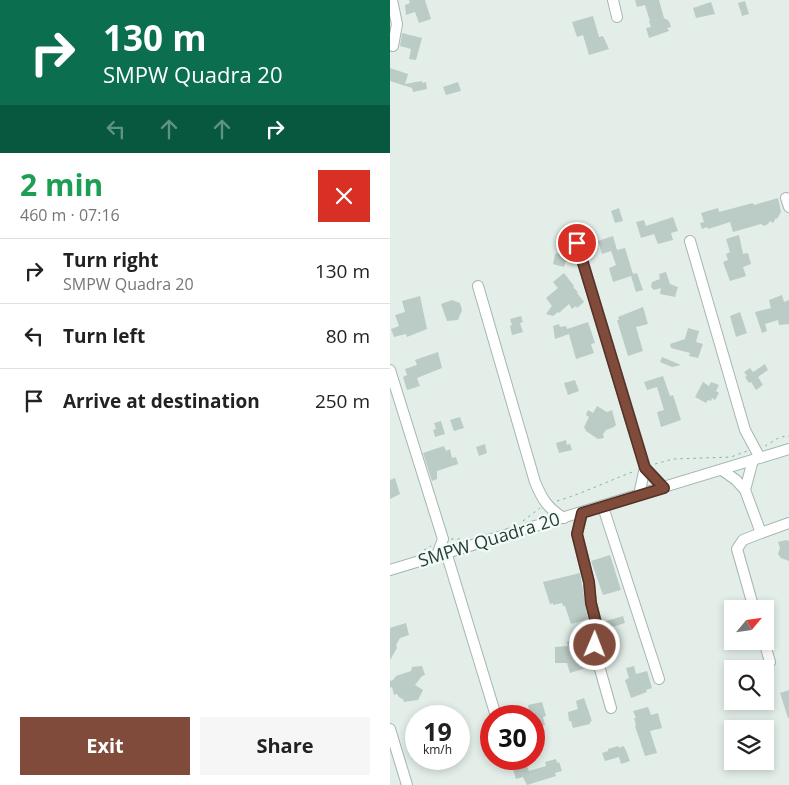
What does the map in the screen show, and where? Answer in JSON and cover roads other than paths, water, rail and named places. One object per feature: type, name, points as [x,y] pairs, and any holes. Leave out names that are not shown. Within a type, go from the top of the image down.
[{"type":"street","points":[[392,0],[397,24],[393,46]]},
{"type":"street","points":[[613,0],[617,16]]},
{"type":"street","points":[[690,241],[745,430],[755,448],[757,459],[745,490]]},
{"type":"street","points":[[577,243],[645,468],[664,488]]},
{"type":"street","points":[[478,286],[531,470],[545,504],[577,534]]},
{"type":"street","points":[[390,370],[443,539],[441,554],[492,705]]},
{"type":"street","name":"SMPW Quadra 20","points":[[390,570],[501,538],[789,449]]},
{"type":"street","points":[[639,495],[645,468]]},
{"type":"street","points":[[722,470],[736,480],[745,490],[760,532]]},
{"type":"street","points":[[603,507],[659,679]]},
{"type":"street","points":[[582,513],[577,534],[589,582],[591,603],[597,627],[596,655],[611,708]]},
{"type":"street","points":[[751,600],[737,549],[743,540],[760,532],[789,523]]},
{"type":"street","points":[[443,539],[462,548]]},
{"type":"street","points":[[390,730],[407,785]]}]
